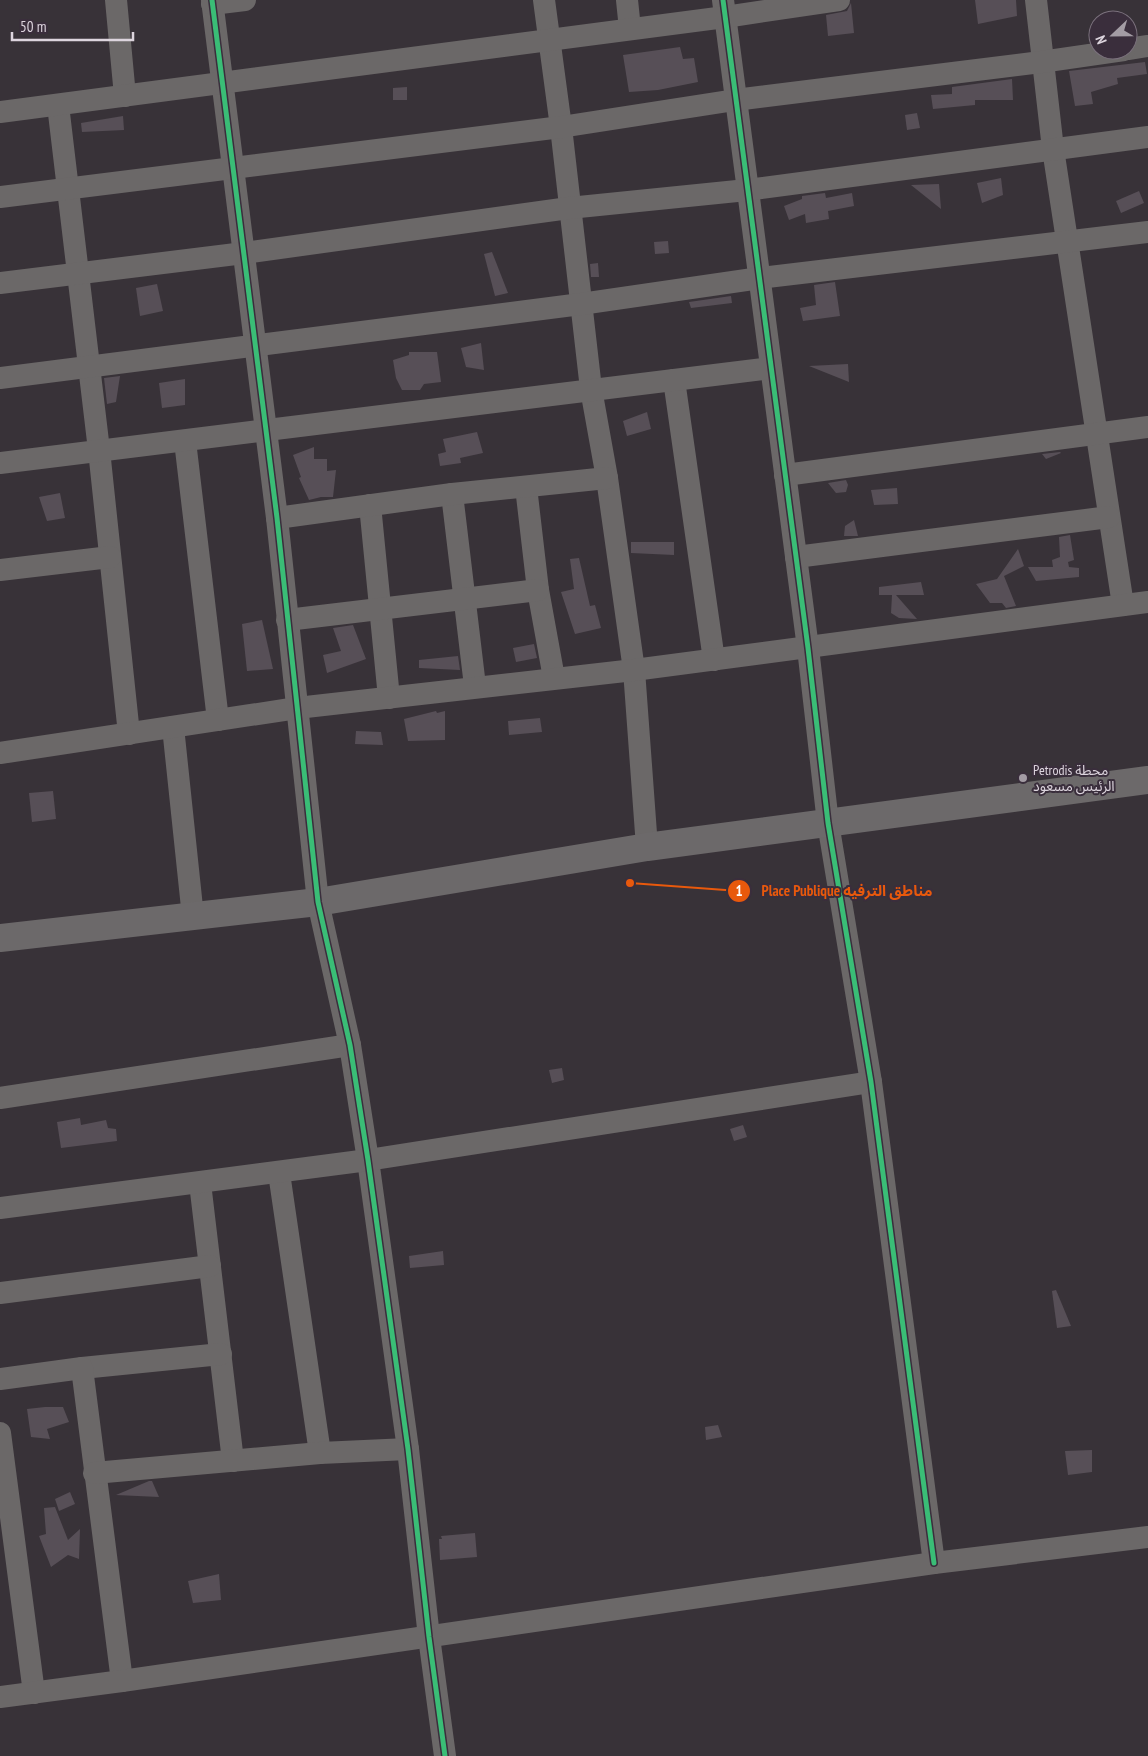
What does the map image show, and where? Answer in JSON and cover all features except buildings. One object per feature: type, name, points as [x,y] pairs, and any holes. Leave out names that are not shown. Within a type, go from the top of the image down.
[{"type":"main road","points":[[0,938],[318,902],[647,847],[1148,780]]},
{"type":"street","points":[[116,0],[125,96]]},
{"type":"street","points":[[245,0],[212,2],[277,518],[318,902],[350,1045],[368,1160],[408,1449],[444,1756]]},
{"type":"street","points":[[544,0],[561,127],[591,389],[608,478],[634,670],[647,847]]},
{"type":"street","points":[[626,0],[630,29]]},
{"type":"street","points":[[0,112],[630,29],[724,8],[839,0]]},
{"type":"street","points":[[1036,0],[1041,62],[1053,149],[1122,605]]},
{"type":"street","points":[[724,8],[808,648],[828,823],[870,1082],[934,1563]]},
{"type":"street","points":[[0,197],[233,166],[561,127],[735,100],[1088,55]]},
{"type":"street","points":[[58,105],[90,368],[129,734]]},
{"type":"street","points":[[0,282],[244,252],[569,208],[747,190],[1148,137]]},
{"type":"street","points":[[0,378],[580,304],[760,278],[1148,232]]},
{"type":"street","points":[[0,463],[771,368]]},
{"type":"street","points":[[674,380],[714,660]]},
{"type":"street","points":[[785,475],[1148,427]]},
{"type":"street","points":[[185,441],[218,720]]},
{"type":"street","points":[[277,518],[452,494],[608,478]]},
{"type":"street","points":[[526,487],[538,590],[554,678]]},
{"type":"street","points":[[452,494],[475,686]]},
{"type":"street","points":[[370,505],[389,698]]},
{"type":"street","points":[[796,557],[1109,517]]},
{"type":"street","points":[[0,570],[110,557]]},
{"type":"street","points":[[287,620],[538,590]]},
{"type":"street","points":[[0,753],[297,708],[475,686],[634,670],[1148,602]]},
{"type":"street","points":[[173,727],[193,917]]},
{"type":"street","points":[[0,1098],[350,1045]]},
{"type":"street","points":[[0,1208],[280,1173],[870,1082]]},
{"type":"street","points":[[280,1173],[320,1453]]},
{"type":"street","points":[[200,1183],[233,1461]]},
{"type":"street","points":[[0,1293],[210,1266]]},
{"type":"street","points":[[0,1380],[82,1368],[221,1354]]},
{"type":"street","points":[[82,1368],[94,1474],[122,1681]]},
{"type":"street","points":[[0,1434],[34,1693]]},
{"type":"street","points":[[94,1474],[320,1453],[408,1449]]},
{"type":"street","points":[[0,1697],[429,1637],[934,1563],[1148,1537]]},
{"type":"cycle path","points":[[212,0],[277,518],[318,902],[350,1045],[368,1160],[408,1449],[429,1637],[445,1756]]},
{"type":"cycle path","points":[[723,0],[808,648],[828,823],[871,1082],[934,1563]]},
{"type":"place","name":"Petrodis محطة الرئيس مسعود","points":[[1023,778]]},
{"type":"place","name":"Place Publique مناطق الترفيه","points":[[630,883]]}]
